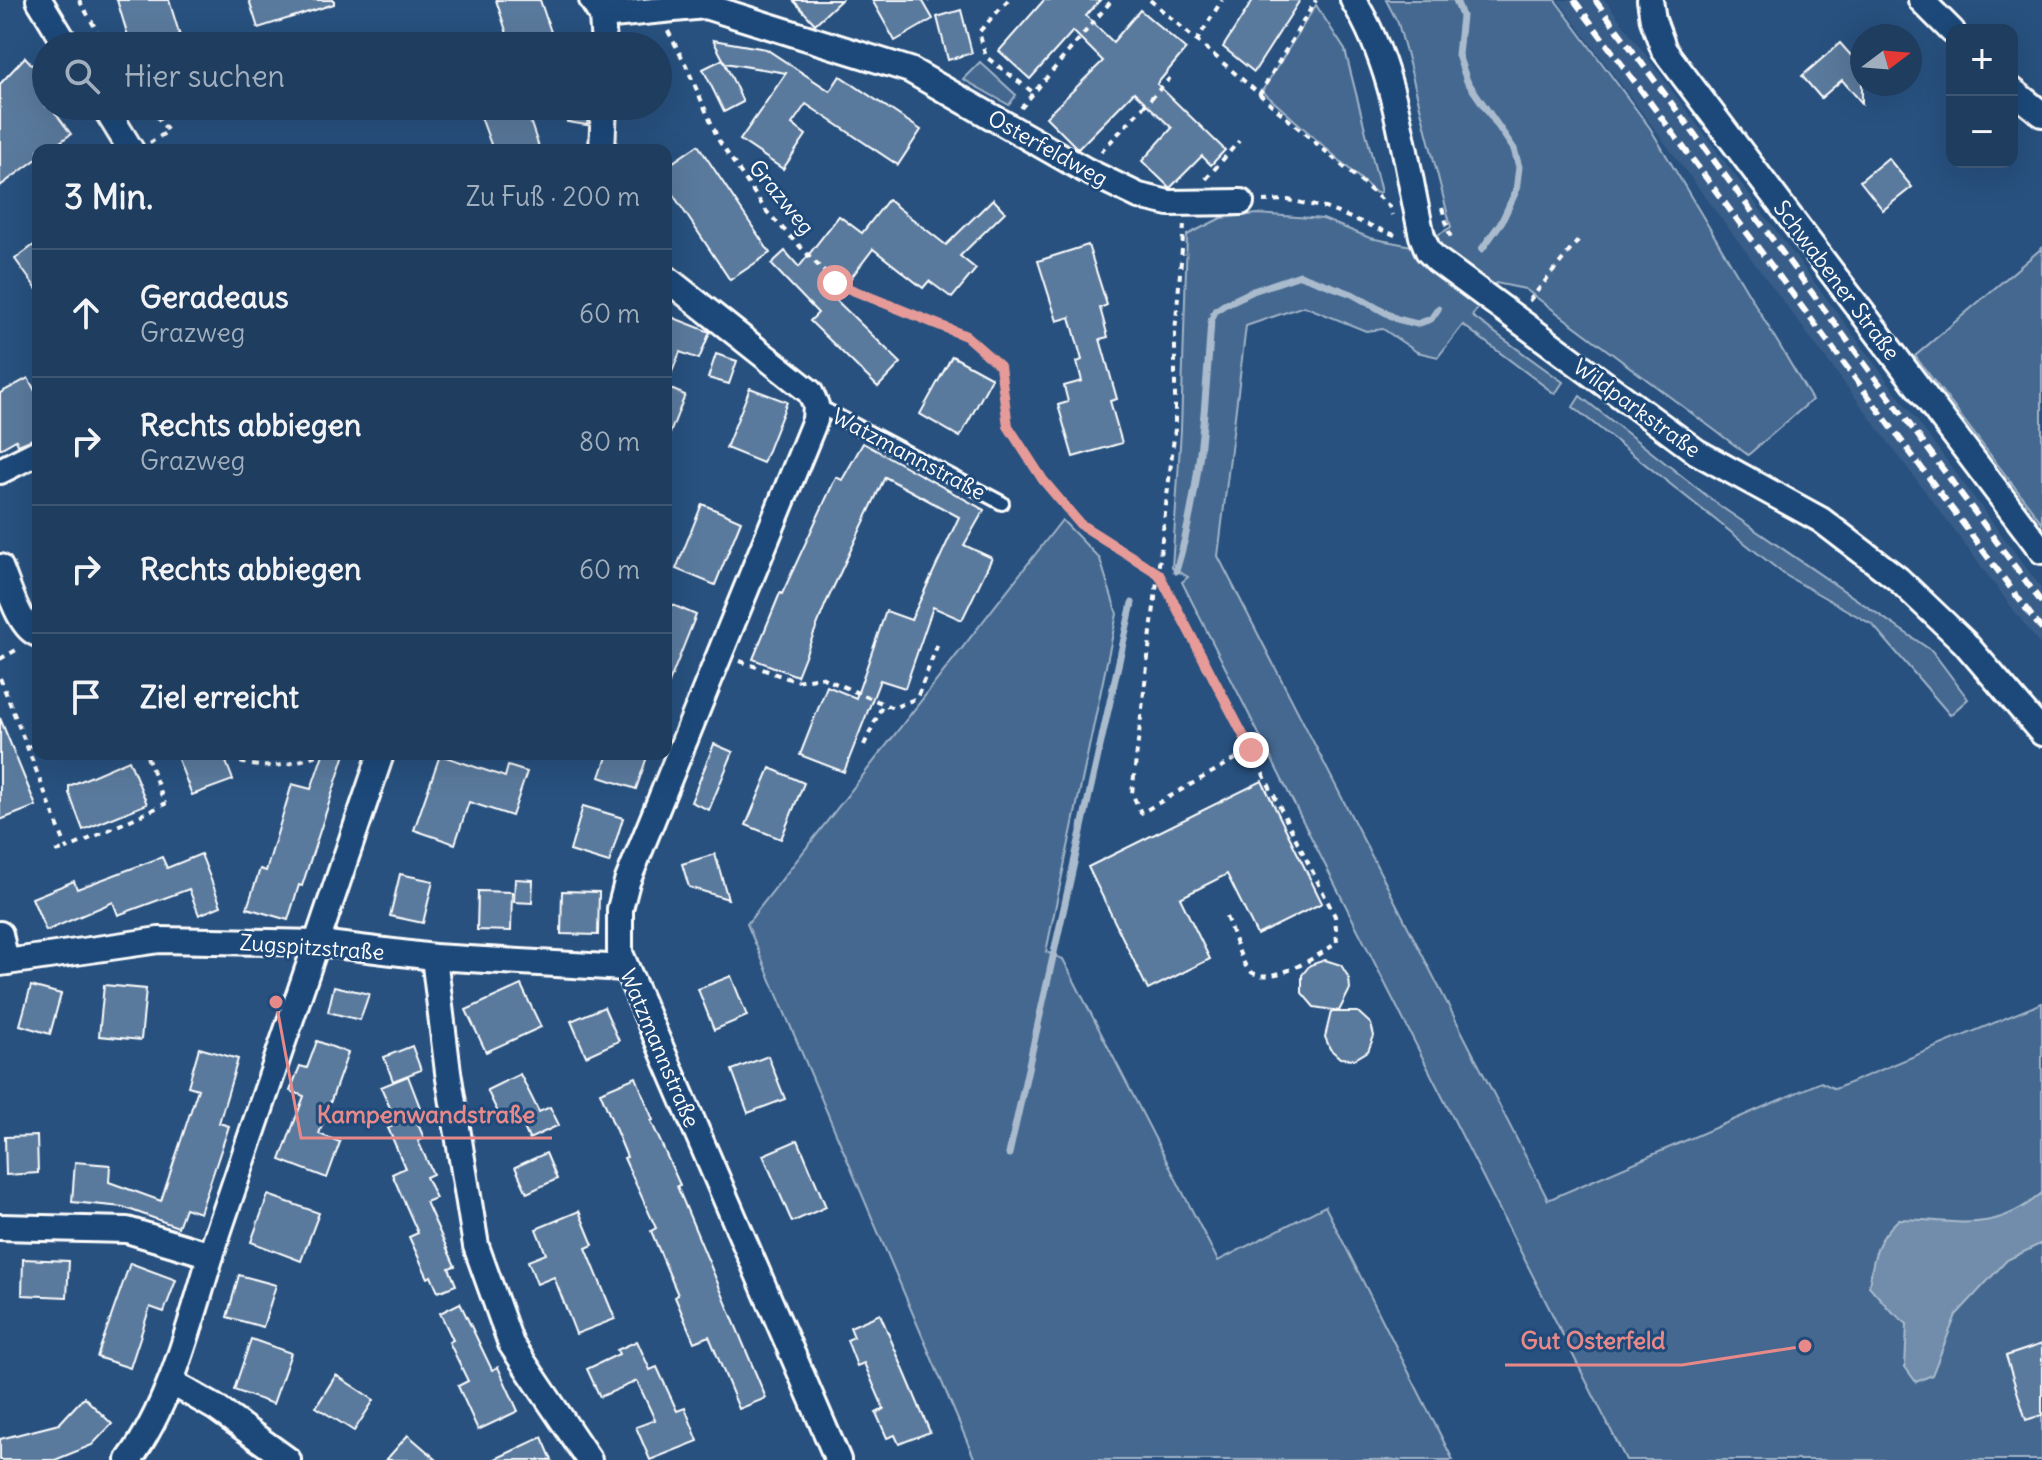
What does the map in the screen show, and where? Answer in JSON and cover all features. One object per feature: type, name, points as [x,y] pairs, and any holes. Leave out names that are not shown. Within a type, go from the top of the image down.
[{"type":"street","points":[[39,0],[58,32]]},
{"type":"street","name":"Wildparkstraße","points":[[1353,0],[1376,39],[1428,251],[1697,452],[1821,520],[1898,579],[1964,642],[2042,733]]},
{"type":"street","name":"Schwabener Straße","points":[[1650,0],[1653,20],[1664,50],[2042,551]]},
{"type":"street","points":[[1921,0],[1946,25]]},
{"type":"street","points":[[601,32],[597,8],[655,12],[708,3]]},
{"type":"street","name":"Osterfeldweg","points":[[708,3],[910,70],[1085,170],[1139,196],[1169,203],[1241,202]]},
{"type":"street","points":[[2018,95],[2042,114]]},
{"type":"street","points":[[116,120],[136,144]]},
{"type":"street","points":[[602,144],[603,120]]},
{"type":"street","name":"Watzmannstraße","points":[[672,283],[810,392],[816,405],[815,420],[627,882],[620,909],[620,953],[838,1460]]},
{"type":"street","points":[[0,471],[32,455]]},
{"type":"street","points":[[0,567],[23,623],[32,632]]},
{"type":"street","points":[[129,1460],[151,1426],[171,1382],[379,760]]},
{"type":"street","points":[[0,934],[3,963]]},
{"type":"street","name":"Zugspitzstraße","points":[[3,963],[159,940],[319,943],[434,957],[625,968]]},
{"type":"street","points":[[434,957],[448,1072],[476,1246],[511,1344],[589,1460]]},
{"type":"street","points":[[0,1227],[127,1230],[211,1255]]},
{"type":"street","points":[[171,1382],[216,1408],[288,1460]]},
{"type":"lane","name":"Watzmannstraße","points":[[816,405],[1002,503]]},
{"type":"path","points":[[79,0],[98,32]]},
{"type":"path","points":[[1008,0],[979,32],[986,57],[1034,93]]},
{"type":"path","points":[[1007,125],[1112,0]]},
{"type":"path","points":[[1150,0],[1389,206],[1396,227],[1383,230],[1325,208],[1288,200],[1241,202]]},
{"type":"path","points":[[1196,42],[1222,0]]},
{"type":"path","points":[[1259,95],[1316,0]]},
{"type":"path","name":"Grazweg","points":[[655,12],[667,32]]},
{"type":"path","name":"Grazweg","points":[[672,41],[719,141],[767,212],[835,283],[966,336],[1000,366],[1008,426],[1043,480],[1080,524],[1159,574]]},
{"type":"path","points":[[1085,170],[1170,78]]},
{"type":"path","points":[[146,144],[168,131],[160,120]]},
{"type":"path","points":[[1239,141],[1187,203],[1175,333],[1175,429],[1132,793],[1141,813],[1251,750]]},
{"type":"path","points":[[1529,301],[1581,237]]},
{"type":"path","points":[[1159,574],[1335,916],[1337,942],[1325,952],[1276,976],[1260,976],[1248,969],[1226,917]]},
{"type":"path","points":[[730,658],[795,681],[821,677],[893,708],[917,698],[939,641]]},
{"type":"path","points":[[0,678],[67,849]]},
{"type":"path","points":[[864,745],[883,704]]},
{"type":"path","points":[[26,748],[32,746]]},
{"type":"path","points":[[56,852],[165,804],[148,760]]},
{"type":"path","points":[[235,760],[265,768],[302,760]]},
{"type":"shaded area","points":[[1386,0],[1555,0],[1650,128],[1812,400],[1748,455],[1525,289],[1496,283],[1472,316],[1563,382],[1555,394],[1463,325],[1438,357],[1417,352],[1383,329],[1366,331],[1304,306],[1246,326],[1218,556],[1548,1200],[1821,1082],[1835,1089],[2042,1003],[2042,1460],[1626,1460],[1182,582],[1188,577],[1172,568],[1181,430],[1187,235],[1221,218],[1258,214],[1323,219],[1370,238],[1417,247],[1451,227],[1398,23]]},
{"type":"shaded area","points":[[1558,0],[1605,0],[2042,589],[2042,648]]},
{"type":"shaded area","points":[[1316,5],[1345,50],[1381,192],[1376,193],[1262,91]]},
{"type":"shaded area","points":[[980,62],[1016,95],[1009,105],[963,79]]},
{"type":"shaded area","points":[[2042,248],[2042,523],[1915,356]]},
{"type":"shaded area","points":[[1580,396],[1720,506],[1932,651],[1968,699],[1950,715],[1873,625],[1785,575],[1573,407]]},
{"type":"shaded area","points":[[1062,520],[1100,559],[1117,614],[1046,952],[1063,959],[1218,1261],[1325,1206],[1453,1460],[975,1460],[747,924]]},
{"type":"shaded area","points":[[2042,1193],[2042,1243],[2007,1260],[1956,1315],[1932,1375],[1916,1382],[1905,1367],[1907,1324],[1869,1286],[1874,1257],[1885,1234],[1899,1219],[1991,1220],[2024,1206]]},
{"type":"building","points":[[117,0],[169,0],[179,32],[127,32]]},
{"type":"building","points":[[249,0],[334,0],[334,4],[258,28]]},
{"type":"building","points":[[496,0],[540,0],[551,32],[506,32]]},
{"type":"building","points":[[793,0],[841,0],[815,24]]},
{"type":"building","points":[[872,0],[922,0],[933,19],[895,41]]},
{"type":"building","points":[[1044,0],[1100,0],[1086,16],[1113,42],[1140,10],[1186,49],[1157,84],[1225,150],[1211,165],[1202,156],[1170,188],[1142,161],[1172,128],[1134,92],[1078,149],[1046,117],[1103,61],[1073,31],[1030,79],[999,51]]},
{"type":"building","points":[[1253,0],[1300,0],[1254,72],[1223,47]]},
{"type":"building","points":[[961,10],[972,53],[948,60],[937,17]]},
{"type":"building","points":[[713,40],[766,49],[830,91],[840,76],[921,130],[898,165],[806,104],[792,124],[806,135],[783,169],[740,140],[786,73],[725,63]]},
{"type":"building","points":[[1840,43],[1850,54],[1850,89],[1842,80],[1821,98],[1802,76]]},
{"type":"building","points":[[25,57],[32,65],[32,120],[60,120],[71,134],[57,144],[32,144],[32,162],[0,186],[0,84]]},
{"type":"building","points":[[723,59],[743,102],[724,112],[703,69]]},
{"type":"building","points":[[482,120],[530,120],[538,144],[491,144]]},
{"type":"building","points":[[567,120],[588,120],[587,125]]},
{"type":"building","points":[[698,145],[770,253],[730,280],[672,193],[672,163]]},
{"type":"building","points":[[1888,158],[1912,187],[1883,210],[1860,181]]},
{"type":"building","points":[[993,199],[1005,212],[960,256],[976,269],[952,298],[929,281],[923,288],[873,249],[835,299],[901,363],[878,387],[810,321],[818,313],[771,264],[785,251],[799,267],[839,216],[862,233],[888,200],[946,245]]},
{"type":"building","points":[[1088,245],[1107,305],[1100,308],[1108,337],[1100,339],[1117,399],[1110,401],[1122,443],[1073,457],[1058,405],[1068,402],[1064,386],[1082,381],[1077,362],[1082,360],[1070,317],[1057,321],[1038,261]]},
{"type":"building","points":[[32,246],[32,283],[15,259]]},
{"type":"building","points":[[672,317],[710,332],[699,359],[680,352],[672,372]]},
{"type":"building","points":[[716,354],[737,361],[729,384],[708,378]]},
{"type":"building","points":[[952,356],[992,378],[960,437],[920,414]]},
{"type":"building","points":[[28,378],[32,385],[32,439],[18,445],[16,440],[0,449],[0,393]]},
{"type":"building","points":[[750,388],[787,402],[763,463],[726,448]]},
{"type":"building","points":[[672,390],[685,395],[672,428]]},
{"type":"building","points":[[863,443],[984,510],[964,545],[992,558],[962,620],[933,607],[905,688],[880,680],[844,772],[800,755],[827,686],[856,698],[886,611],[911,620],[959,517],[885,477],[826,603],[797,676],[753,659],[780,593],[836,477],[842,480]]},
{"type":"building","points":[[702,504],[741,521],[715,585],[676,569]]},
{"type":"building","points":[[672,605],[696,615],[672,675]]},
{"type":"building","points":[[0,718],[36,806],[0,820]]},
{"type":"building","points":[[714,744],[733,752],[709,810],[691,802]]},
{"type":"building","points":[[129,760],[147,804],[83,830],[69,786]]},
{"type":"building","points":[[178,760],[225,760],[233,780],[192,795]]},
{"type":"building","points":[[321,760],[343,760],[288,920],[247,908],[260,869],[266,871],[292,784],[311,789]]},
{"type":"building","points":[[438,760],[455,760],[505,777],[508,766],[527,772],[512,816],[469,802],[455,844],[414,830]]},
{"type":"building","points":[[606,760],[646,760],[636,789],[600,777]]},
{"type":"building","points":[[770,768],[804,783],[781,839],[746,825]]},
{"type":"building","points":[[1262,781],[1322,903],[1257,935],[1227,874],[1180,898],[1210,959],[1148,990],[1088,867]]},
{"type":"building","points":[[583,806],[623,818],[609,863],[570,851]]},
{"type":"building","points":[[201,854],[221,906],[199,915],[189,889],[118,915],[113,902],[46,931],[32,898],[74,881],[77,889],[162,857],[167,868]]},
{"type":"building","points":[[715,854],[728,899],[689,887],[682,864]]},
{"type":"building","points":[[400,874],[433,881],[423,923],[390,916]]},
{"type":"building","points":[[515,879],[533,880],[532,903],[514,902]]},
{"type":"building","points":[[478,891],[512,892],[511,931],[477,930]]},
{"type":"building","points":[[562,891],[599,892],[598,935],[561,934]]},
{"type":"building","points":[[1325,960],[1341,965],[1349,978],[1350,989],[1339,1011],[1314,1007],[1302,993],[1302,975],[1310,965]]},
{"type":"building","points":[[731,976],[747,1016],[714,1030],[698,989]]},
{"type":"building","points":[[104,985],[146,989],[141,1040],[99,1036]]},
{"type":"building","points":[[521,985],[541,1027],[486,1052],[466,1010]]},
{"type":"building","points":[[31,986],[61,994],[50,1034],[20,1025]]},
{"type":"building","points":[[334,986],[369,994],[360,1020],[328,1012]]},
{"type":"building","points":[[604,1007],[619,1041],[586,1056],[571,1021]]},
{"type":"building","points":[[1331,1012],[1358,1012],[1371,1024],[1374,1036],[1368,1051],[1355,1059],[1340,1058],[1330,1049],[1325,1037]]},
{"type":"building","points":[[317,1041],[348,1053],[319,1134],[340,1142],[327,1178],[280,1160],[304,1096],[290,1091],[300,1066],[307,1068]]},
{"type":"building","points":[[412,1046],[421,1070],[393,1081],[384,1057]]},
{"type":"building","points":[[199,1048],[238,1059],[219,1123],[229,1126],[200,1213],[185,1208],[178,1227],[123,1207],[72,1202],[75,1162],[110,1165],[109,1182],[161,1201],[198,1089],[188,1086]]},
{"type":"building","points":[[768,1056],[785,1099],[748,1113],[732,1070]]},
{"type":"building","points":[[520,1074],[539,1112],[550,1107],[559,1125],[529,1139],[518,1114],[502,1121],[487,1090]]},
{"type":"building","points":[[408,1076],[421,1110],[413,1113],[424,1138],[418,1141],[433,1174],[426,1177],[436,1198],[426,1202],[455,1266],[449,1268],[456,1285],[438,1292],[409,1237],[418,1233],[392,1174],[405,1168],[388,1128],[397,1124],[381,1087]]},
{"type":"building","points":[[636,1077],[651,1121],[680,1185],[677,1186],[766,1398],[739,1409],[709,1336],[694,1342],[651,1231],[656,1228],[624,1158],[627,1157],[600,1092]]},
{"type":"building","points":[[37,1136],[38,1173],[6,1175],[5,1137]]},
{"type":"building","points":[[798,1140],[826,1207],[792,1222],[763,1155]]},
{"type":"building","points":[[546,1153],[557,1179],[527,1193],[515,1167]]},
{"type":"building","points":[[268,1195],[319,1213],[301,1261],[251,1242]]},
{"type":"building","points":[[579,1211],[593,1245],[586,1248],[615,1319],[576,1334],[554,1277],[537,1284],[528,1261],[546,1254],[536,1229]]},
{"type":"building","points":[[23,1259],[69,1261],[67,1297],[22,1295]]},
{"type":"building","points":[[130,1263],[176,1280],[164,1312],[150,1307],[130,1368],[97,1357]]},
{"type":"building","points":[[239,1275],[276,1285],[263,1327],[227,1317]]},
{"type":"building","points":[[460,1303],[492,1370],[498,1367],[518,1411],[478,1430],[458,1386],[468,1381],[449,1342],[453,1340],[440,1313]]},
{"type":"building","points":[[880,1314],[930,1432],[899,1444],[895,1435],[887,1438],[876,1413],[884,1409],[864,1363],[857,1366],[847,1340],[854,1337],[850,1327]]},
{"type":"building","points":[[251,1339],[291,1353],[273,1404],[234,1390]]},
{"type":"building","points":[[637,1341],[650,1370],[657,1367],[677,1411],[685,1408],[698,1441],[650,1460],[636,1427],[655,1420],[637,1381],[600,1397],[587,1369],[619,1354],[617,1350]]},
{"type":"building","points":[[2042,1344],[2042,1415],[2026,1420],[2006,1356]]},
{"type":"building","points":[[336,1375],[374,1400],[354,1431],[316,1407]]},
{"type":"building","points":[[84,1397],[112,1424],[92,1445],[55,1460],[0,1460],[0,1439],[59,1424]]},
{"type":"building","points":[[408,1435],[437,1460],[386,1460]]},
{"type":"building","points":[[542,1437],[552,1460],[493,1460]]},
{"type":"waterway","points":[[1456,0],[1462,16],[1458,55],[1467,81],[1514,149],[1519,167],[1516,191],[1502,221],[1482,249]]},
{"type":"waterway","points":[[1176,571],[1196,478],[1211,321],[1215,311],[1253,291],[1300,275],[1352,294],[1397,319],[1417,324],[1431,319],[1438,309]]},
{"type":"waterway","points":[[1009,1154],[1132,603]]},
{"type":"railway","points":[[1574,0],[2042,630]]},
{"type":"railway","points":[[1595,0],[2042,603]]},
{"type":"place","name":"Kampenwandstraße","points":[[276,1002]]},
{"type":"place","name":"Gut Osterfeld","points":[[1805,1346]]},
{"type":"route","points":[[835,283],[966,336],[1000,366],[1008,426],[1043,480],[1080,524],[1159,574],[1251,750]]}]
